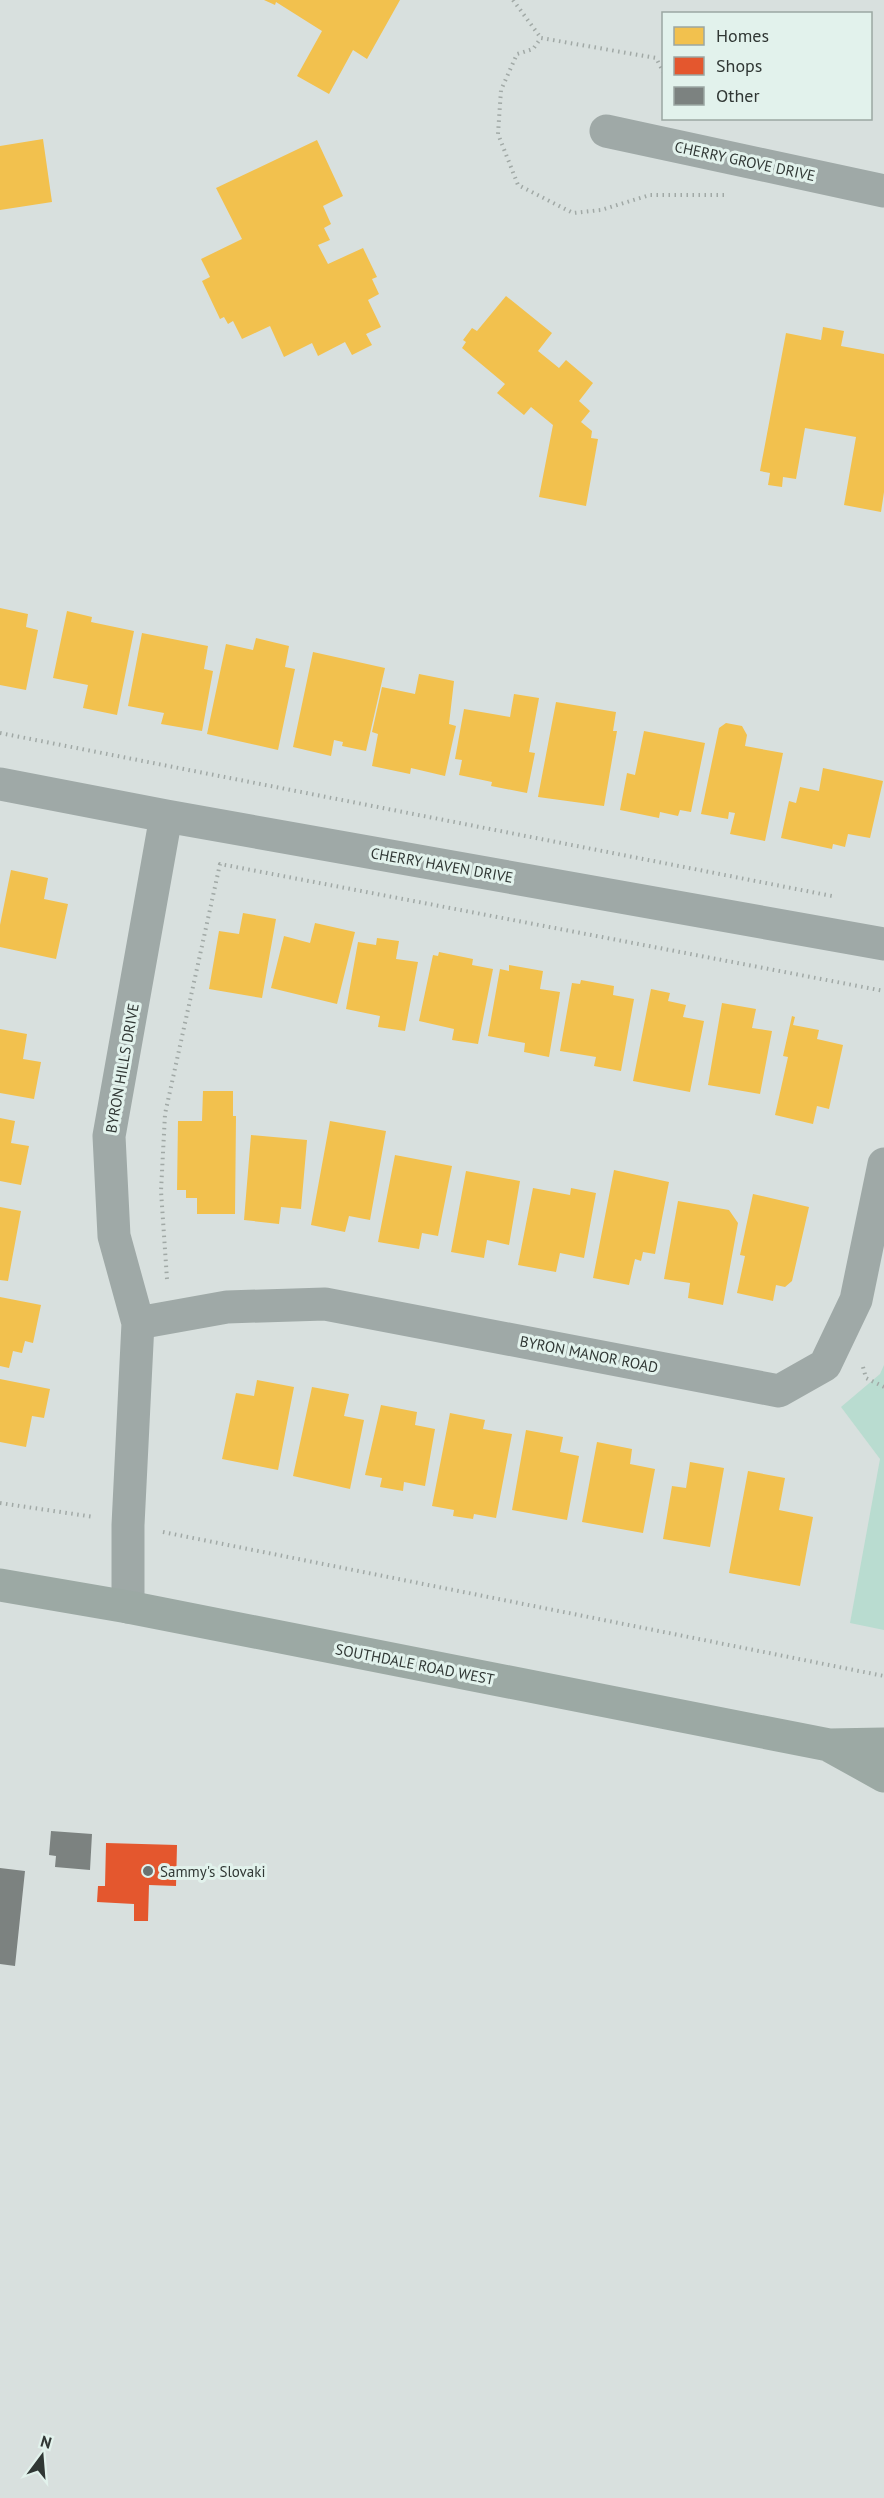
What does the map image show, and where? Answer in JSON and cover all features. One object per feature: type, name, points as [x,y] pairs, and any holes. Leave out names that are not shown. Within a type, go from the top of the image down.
[{"type":"main road","name":"SOUTHDALE ROAD WEST","points":[[0,1585],[128,1607],[829,1745],[884,1744]]},
{"type":"main road","name":"SOUTHDALE ROAD WEST","points":[[829,1745],[884,1776]]},
{"type":"street","name":"CHERRY GROVE DRIVE","points":[[606,131],[884,191]]},
{"type":"street","name":"CHERRY HAVEN DRIVE","points":[[0,784],[166,816],[884,944]]},
{"type":"street","name":"BYRON HILLS DRIVE","points":[[128,1607],[128,1526],[138,1323],[114,1236],[109,1136],[166,816]]},
{"type":"street","name":"BYRON MANOR ROAD","points":[[138,1323],[227,1307],[325,1304],[779,1391],[825,1365],[856,1300],[884,1164]]},
{"type":"path","points":[[513,0],[541,38]]},
{"type":"path","points":[[0,733],[837,897]]},
{"type":"path","points":[[167,1279],[161,1191],[165,1114],[220,864],[884,991]]},
{"type":"path","points":[[862,1367],[866,1378],[884,1387]]},
{"type":"path","points":[[0,1503],[80,1514]]},
{"type":"path","points":[[163,1532],[884,1676]]},
{"type":"green space","points":[[884,1365],[884,1630],[850,1623],[880,1459],[841,1407],[880,1374]]},
{"type":"building: Homes","points":[[264,0],[400,0],[367,59],[353,50],[329,94],[297,76],[322,31],[276,2],[275,5]]},
{"type":"building: Homes","points":[[43,139],[52,202],[0,210],[0,146]]},
{"type":"building: Homes","points":[[317,140],[343,196],[323,206],[331,224],[324,228],[330,240],[318,245],[328,264],[363,248],[377,277],[372,279],[379,294],[368,300],[381,327],[366,334],[372,345],[352,355],[345,342],[318,356],[312,343],[284,357],[270,326],[242,339],[233,321],[228,324],[224,317],[220,319],[202,281],[210,277],[201,259],[242,239],[216,188]]},
{"type":"building: Homes","points":[[506,296],[552,333],[538,351],[559,368],[566,360],[593,383],[579,401],[590,411],[581,422],[592,431],[591,438],[598,439],[586,506],[539,497],[553,425],[531,407],[524,415],[497,393],[505,384],[462,348],[466,342],[463,340],[472,328],[477,331]]},
{"type":"building: Homes","points":[[823,327],[844,331],[841,346],[884,354],[884,492],[881,512],[844,505],[856,437],[805,428],[796,479],[783,477],[782,487],[768,485],[770,473],[760,471],[786,333],[821,340]]},
{"type":"building: Homes","points":[[0,608],[28,614],[26,627],[38,630],[26,690],[0,685]]},
{"type":"building: Homes","points":[[67,611],[92,617],[91,622],[134,631],[117,715],[83,708],[88,685],[53,678]]},
{"type":"building: Homes","points":[[142,633],[208,646],[204,669],[213,671],[202,731],[161,724],[164,713],[128,706]]},
{"type":"building: Homes","points":[[256,638],[289,646],[285,667],[295,669],[278,750],[207,734],[226,644],[253,650]]},
{"type":"building: Homes","points":[[313,652],[385,668],[366,751],[342,746],[343,742],[334,740],[331,756],[293,747]]},
{"type":"building: Homes","points":[[419,674],[454,681],[449,724],[456,726],[445,776],[411,768],[410,774],[372,766],[378,734],[372,732],[382,687],[415,694]]},
{"type":"building: Homes","points":[[514,694],[539,698],[529,752],[535,753],[527,793],[491,786],[492,782],[459,775],[462,760],[455,759],[464,709],[510,717]]},
{"type":"building: Homes","points":[[556,702],[616,712],[613,731],[617,731],[604,806],[538,797]]},
{"type":"building: Homes","points":[[726,723],[742,726],[747,735],[745,746],[783,753],[765,841],[730,834],[735,813],[729,812],[728,819],[701,814],[719,728]]},
{"type":"building: Homes","points":[[644,731],[705,743],[691,812],[680,810],[678,816],[660,812],[659,818],[620,810],[627,773],[635,775]]},
{"type":"building: Homes","points":[[823,768],[883,781],[870,838],[848,834],[845,847],[833,844],[832,849],[781,838],[789,801],[796,803],[800,787],[819,791]]},
{"type":"building: Homes","points":[[11,870],[48,878],[44,899],[68,904],[56,959],[0,947],[0,925]]},
{"type":"building: Homes","points":[[243,913],[276,919],[262,998],[209,989],[219,931],[239,934]]},
{"type":"building: Homes","points":[[315,923],[355,932],[337,1004],[271,988],[284,936],[310,943]]},
{"type":"building: Homes","points":[[377,938],[399,941],[396,959],[418,962],[405,1031],[378,1027],[380,1016],[346,1009],[358,942],[376,945]]},
{"type":"building: Homes","points":[[439,952],[473,959],[472,965],[493,969],[478,1044],[452,1040],[454,1029],[419,1021],[433,955],[438,956]]},
{"type":"building: Homes","points":[[509,965],[543,971],[540,989],[560,992],[549,1057],[524,1052],[525,1043],[488,1036],[500,969],[509,971]]},
{"type":"building: Homes","points":[[581,980],[614,986],[613,995],[634,999],[621,1071],[594,1066],[596,1057],[560,1051],[572,983],[580,984]]},
{"type":"building: Homes","points":[[651,989],[670,993],[668,1001],[686,1005],[683,1017],[704,1021],[690,1092],[633,1081]]},
{"type":"building: Homes","points":[[722,1003],[756,1009],[752,1028],[772,1031],[760,1094],[708,1085]]},
{"type":"building: Homes","points":[[792,1016],[795,1017],[793,1025],[819,1030],[817,1039],[843,1045],[829,1109],[817,1106],[813,1124],[775,1115],[788,1057],[783,1056]]},
{"type":"building: Homes","points":[[0,1029],[27,1034],[23,1059],[41,1062],[34,1099],[0,1093]]},
{"type":"building: Homes","points":[[203,1091],[233,1091],[233,1116],[236,1116],[235,1214],[197,1214],[197,1198],[186,1198],[186,1190],[177,1190],[178,1121],[202,1121]]},
{"type":"building: Homes","points":[[0,1118],[15,1121],[11,1143],[29,1146],[21,1185],[0,1181]]},
{"type":"building: Homes","points":[[330,1121],[386,1131],[370,1220],[349,1216],[345,1232],[311,1225]]},
{"type":"building: Homes","points":[[251,1135],[307,1140],[301,1209],[281,1207],[279,1224],[244,1220]]},
{"type":"building: Homes","points":[[395,1155],[452,1166],[438,1236],[422,1233],[419,1249],[378,1242]]},
{"type":"building: Homes","points":[[614,1170],[669,1182],[655,1254],[643,1252],[641,1261],[635,1259],[629,1285],[593,1278]]},
{"type":"building: Homes","points":[[466,1171],[520,1181],[509,1245],[487,1240],[484,1258],[451,1252]]},
{"type":"building: Homes","points":[[533,1188],[570,1195],[571,1188],[596,1193],[584,1258],[560,1253],[556,1272],[518,1265]]},
{"type":"building: Homes","points":[[753,1194],[809,1207],[792,1281],[785,1287],[776,1285],[773,1301],[737,1293],[745,1256],[740,1255]]},
{"type":"building: Homes","points":[[678,1201],[729,1210],[738,1223],[723,1305],[688,1298],[690,1283],[664,1279]]},
{"type":"building: Homes","points":[[0,1207],[21,1211],[8,1281],[0,1280]]},
{"type":"building: Homes","points":[[0,1297],[41,1305],[33,1343],[25,1341],[22,1353],[13,1351],[9,1368],[0,1366]]},
{"type":"building: Homes","points":[[0,1379],[50,1389],[44,1418],[32,1416],[26,1447],[0,1442]]},
{"type":"building: Homes","points":[[257,1380],[294,1387],[278,1470],[222,1459],[236,1393],[254,1396]]},
{"type":"building: Homes","points":[[312,1387],[349,1394],[344,1416],[364,1420],[350,1489],[293,1476]]},
{"type":"building: Homes","points":[[381,1405],[417,1412],[415,1425],[435,1429],[425,1486],[404,1482],[403,1491],[380,1487],[382,1478],[365,1475]]},
{"type":"building: Homes","points":[[450,1413],[485,1420],[483,1429],[512,1434],[496,1518],[474,1514],[473,1519],[453,1516],[454,1510],[432,1506]]},
{"type":"building: Homes","points":[[526,1430],[563,1437],[560,1452],[579,1456],[567,1520],[512,1510]]},
{"type":"building: Homes","points":[[597,1442],[632,1449],[630,1464],[655,1469],[643,1533],[582,1522]]},
{"type":"building: Homes","points":[[690,1462],[724,1468],[710,1547],[663,1539],[672,1486],[686,1488]]},
{"type":"building: Homes","points":[[748,1471],[785,1478],[779,1510],[813,1517],[800,1586],[729,1573]]},
{"type":"building: Shops","points":[[106,1843],[177,1845],[176,1886],[149,1885],[148,1921],[134,1921],[134,1904],[97,1902],[98,1886],[105,1886]]},
{"type":"building: Other","points":[[51,1831],[92,1834],[90,1870],[55,1867],[56,1856],[49,1855]]},
{"type":"building: Other","points":[[0,1868],[25,1871],[15,1966],[0,1964]]},
{"type":"place","name":"Sammy's Slovaki","points":[[148,1871]]}]
